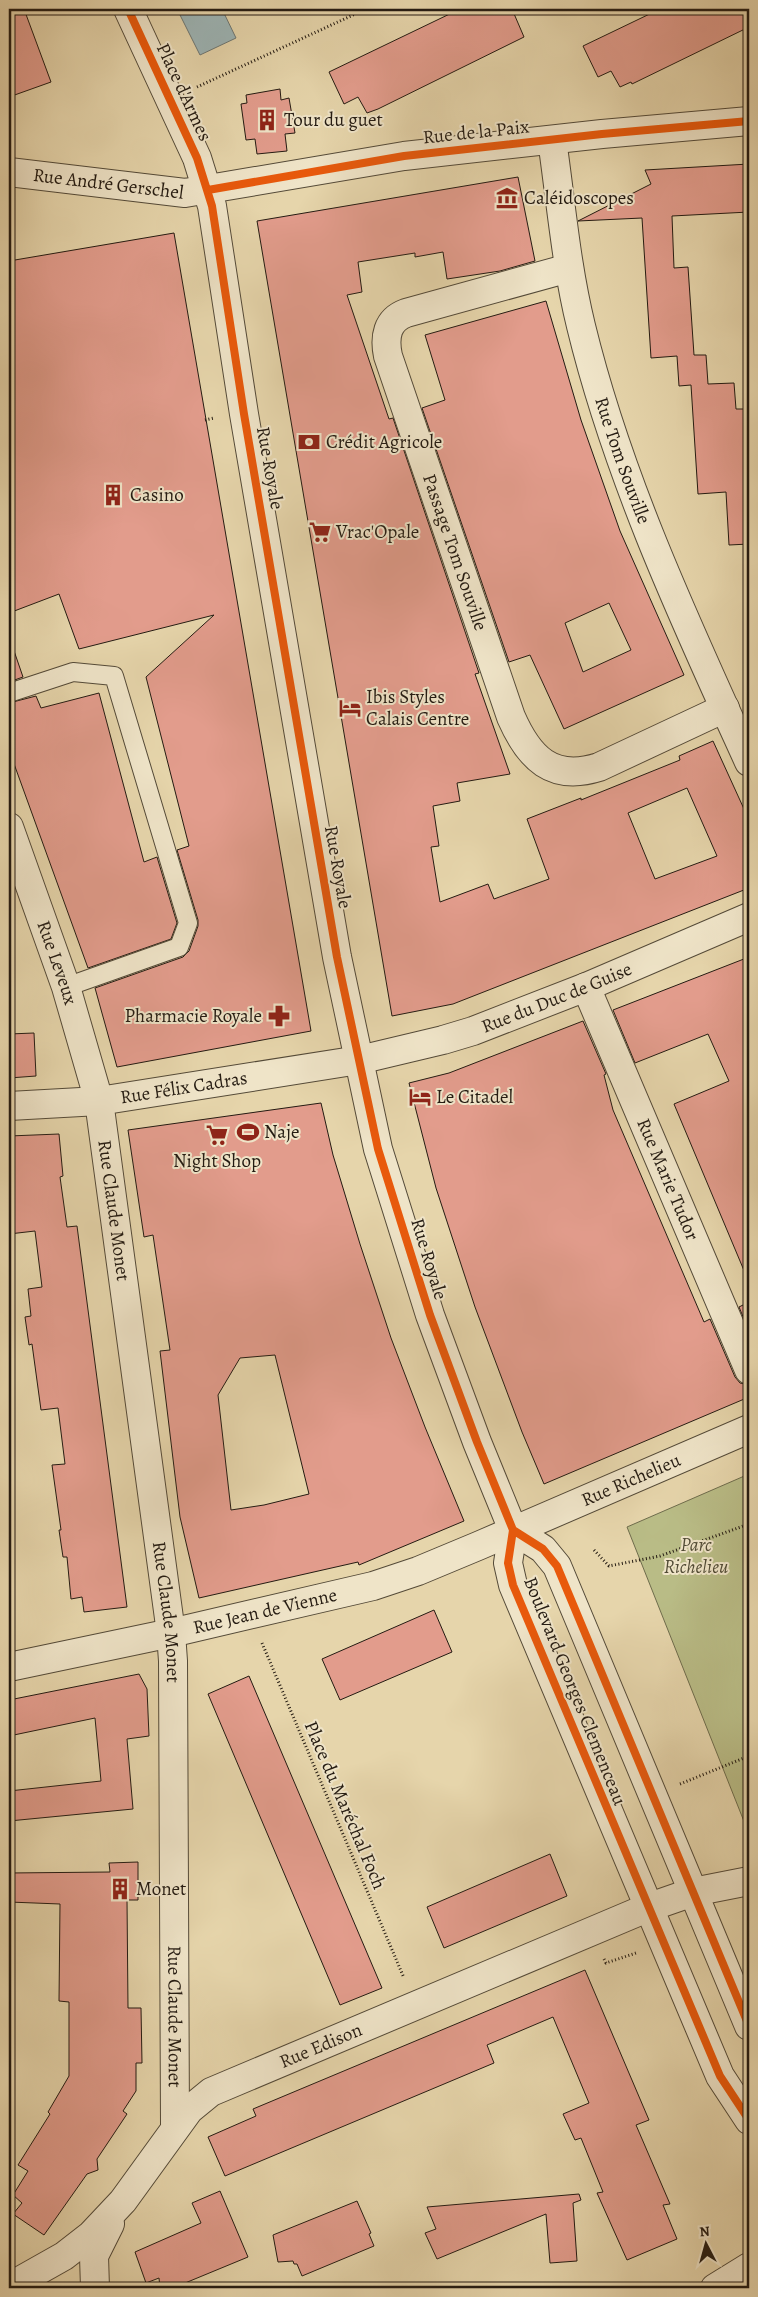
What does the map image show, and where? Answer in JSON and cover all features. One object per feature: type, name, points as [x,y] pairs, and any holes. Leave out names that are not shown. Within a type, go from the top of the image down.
[{"type":"street","name":"Place d'Armes","points":[[128,9],[197,158],[208,190]]},
{"type":"street","name":"Rue de la Paix","points":[[208,190],[396,157],[749,121]]},
{"type":"street","name":"Rue Tom Souville","points":[[552,140],[569,268],[583,335],[611,426],[662,565],[749,762]]},
{"type":"street","name":"Rue André Gerschel","points":[[9,172],[169,192],[208,190]]},
{"type":"street","name":"Rue Royale","points":[[208,190],[216,225],[244,414],[337,957],[378,1148],[424,1298],[477,1442],[513,1530]]},
{"type":"street","name":"Passage Tom Souville","points":[[569,268],[406,313],[394,319],[386,336],[388,356],[511,717],[521,739],[535,756],[550,767],[566,772],[581,773],[599,767],[725,708]]},
{"type":"street","name":"Rue Leveux","points":[[9,827],[66,988],[99,1101]]},
{"type":"street","name":"Rue du Duc de Guise","points":[[359,1060],[473,1031],[586,987],[749,917]]},
{"type":"street","name":"Rue Marie Tudor","points":[[586,987],[749,1370]]},
{"type":"street","name":"Rue Félix Cadras","points":[[9,1106],[99,1101],[359,1060]]},
{"type":"street","name":"Rue Claude Monet","points":[[99,1101],[171,1633],[173,1661],[175,2126]]},
{"type":"street","name":"Rue Richelieu","points":[[513,1530],[749,1429]]},
{"type":"street","name":"Rue Jean de Vienne","points":[[9,1667],[171,1633],[373,1586],[418,1571],[513,1530]]},
{"type":"street","name":"Boulevard Georges Clemenceau","points":[[749,2026],[557,1566],[543,1549],[513,1530],[508,1558],[513,1585],[647,1908],[720,2076],[749,2120]]},
{"type":"street","name":"Rue Edison","points":[[9,2287],[47,2266],[79,2245],[123,2201],[175,2126],[189,2110],[211,2092],[647,1908],[693,1892],[724,1884],[749,1881]]},
{"type":"street","points":[[95,2288],[93,2267],[96,2251],[123,2201]]},
{"type":"street","points":[[715,2288],[749,2266]]},
{"type":"lane","points":[[9,693],[73,672],[114,676],[188,923],[179,946],[66,988]]},
{"type":"path","points":[[193,89],[366,9]]},
{"type":"path","points":[[594,1550],[609,1566],[660,1556],[749,1524]]},
{"type":"path","points":[[652,1795],[749,1756]]},
{"type":"green space","name":"Parc Richelieu","points":[[749,1474],[749,1834],[627,1527]]},
{"type":"water","points":[[177,9],[222,9],[236,38],[200,55]]},
{"type":"building","points":[[9,9],[24,9],[51,82],[9,97]]},
{"type":"building","points":[[460,9],[512,9],[524,37],[378,109],[367,113],[358,97],[344,104],[329,72]]},
{"type":"building","points":[[660,9],[749,9],[749,27],[632,84],[631,82],[620,87],[611,71],[598,77],[583,46]]},
{"type":"building","name":"Tour du guet","points":[[280,89],[281,100],[289,98],[295,133],[285,134],[287,151],[257,154],[255,139],[246,140],[241,104],[247,103],[246,95]]},
{"type":"building","points":[[749,164],[749,212],[672,216],[674,268],[688,267],[694,355],[706,355],[708,384],[734,383],[736,409],[749,409],[749,544],[729,545],[726,492],[698,494],[691,385],[679,386],[677,356],[651,358],[642,218],[578,221],[651,184],[645,170]]},
{"type":"building","points":[[518,177],[535,261],[500,271],[447,279],[443,252],[415,257],[415,253],[358,262],[362,292],[347,295],[389,419],[393,418],[479,673],[475,674],[510,774],[457,783],[460,801],[433,806],[439,846],[431,847],[440,902],[488,884],[494,899],[549,879],[527,819],[581,798],[581,800],[680,760],[679,756],[713,741],[749,820],[749,888],[453,1004],[392,1016],[257,221]],"holes":[[[687,788],[717,856],[655,879],[628,813]]]},
{"type":"building","points":[[174,233],[311,1031],[117,1067],[95,988],[183,957],[189,951],[198,926],[198,920],[177,850],[189,846],[146,677],[214,615],[79,649],[59,594],[9,613],[9,261]]},
{"type":"building","points":[[546,301],[581,420],[620,531],[684,675],[564,729],[530,655],[509,662],[422,408],[445,400],[425,335]],"holes":[[[609,603],[631,650],[583,672],[565,623]]]},
{"type":"building","points":[[12,645],[23,677],[9,682],[9,646]]},
{"type":"building","points":[[99,693],[144,862],[157,857],[177,923],[171,939],[88,968],[9,750],[9,703],[36,696],[41,708]]},
{"type":"building","points":[[749,957],[748,1280],[674,1104],[729,1081],[708,1034],[635,1063],[613,1010]]},
{"type":"building","points":[[583,1021],[606,1074],[604,1075],[613,1110],[704,1322],[710,1319],[735,1377],[740,1383],[749,1385],[749,1397],[544,1484],[522,1432],[475,1307],[436,1188],[409,1083],[449,1073]]},
{"type":"building","points":[[34,1033],[36,1076],[9,1078],[9,1034]]},
{"type":"building","points":[[321,1103],[333,1155],[391,1338],[464,1521],[359,1565],[358,1562],[199,1598],[180,1517],[160,1351],[170,1350],[153,1235],[144,1237],[128,1130]],"holes":[[[275,1355],[309,1494],[264,1505],[231,1510],[218,1395],[240,1358]]]},
{"type":"building","points":[[59,1134],[63,1176],[60,1177],[67,1227],[77,1226],[127,1607],[84,1612],[82,1597],[71,1599],[67,1557],[63,1557],[59,1530],[61,1530],[52,1465],[65,1464],[58,1408],[41,1410],[32,1344],[29,1345],[25,1317],[31,1316],[28,1289],[42,1287],[35,1231],[9,1234],[9,1136]]},
{"type":"building","points":[[749,1302],[749,1331],[739,1307]]},
{"type":"building","points":[[434,1610],[452,1652],[340,1700],[322,1659]]},
{"type":"building","points":[[139,1674],[147,1689],[149,1736],[127,1739],[133,1809],[9,1821],[9,1791],[101,1781],[95,1718],[9,1736],[9,1700]]},
{"type":"building","points":[[249,1676],[382,1988],[340,2005],[208,1694]]},
{"type":"building","points":[[550,1854],[567,1896],[444,1948],[427,1907]]},
{"type":"building","points":[[138,1862],[138,1900],[127,1900],[128,2008],[141,2008],[142,2063],[136,2063],[136,2091],[123,2111],[127,2114],[97,2159],[98,2170],[87,2174],[44,2235],[13,2214],[22,2203],[13,2195],[28,2171],[18,2165],[50,2114],[48,2112],[69,2076],[69,2002],[59,2001],[60,1904],[9,1902],[9,1873],[110,1872],[109,1863]]},
{"type":"building","points":[[585,1970],[649,2120],[636,2125],[670,2204],[663,2205],[677,2239],[627,2260],[597,2193],[603,2192],[581,2138],[575,2140],[563,2114],[589,2103],[553,2017],[487,2045],[494,2063],[225,2176],[208,2137],[256,2116],[253,2109]]},
{"type":"building","points":[[220,2191],[248,2257],[173,2288],[160,2288],[159,2278],[146,2283],[135,2252],[201,2223],[192,2203]]},
{"type":"building","points":[[579,2194],[581,2200],[573,2203],[577,2261],[550,2263],[546,2214],[437,2259],[425,2233],[436,2229],[427,2207]]},
{"type":"building","points":[[357,2201],[371,2233],[369,2234],[374,2246],[302,2276],[297,2264],[294,2264],[293,2261],[278,2262],[273,2235]]},
{"type":"cycle path","points":[[128,9],[197,158],[212,206],[244,414],[337,957],[378,1149],[430,1315],[477,1442],[513,1530]]},
{"type":"cycle path","points":[[208,190],[404,156],[602,134],[749,121]]},
{"type":"cycle path","points":[[513,1530],[508,1563],[513,1585],[720,2076],[749,2120]]},
{"type":"cycle path","points":[[513,1530],[543,1549],[557,1566],[749,2026]]},
{"type":"place","name":"Tour du guet","points":[[267,120]]},
{"type":"place","name":"Caléidoscopes","points":[[507,198]]},
{"type":"place","name":"Crédit Agricole","points":[[309,442]]},
{"type":"place","name":"Casino","points":[[113,495]]},
{"type":"place","name":"Vrac'Opale","points":[[320,532]]},
{"type":"place","name":"Ibis Styles Calais Centre","points":[[350,708]]},
{"type":"place","name":"Pharmacie Royale","points":[[279,1016]]},
{"type":"place","name":"Le Citadel","points":[[420,1097]]},
{"type":"place","name":"Naje","points":[[248,1132]]},
{"type":"place","name":"Night Shop","points":[[217,1135]]},
{"type":"place","name":"Monet","points":[[120,1889]]}]
